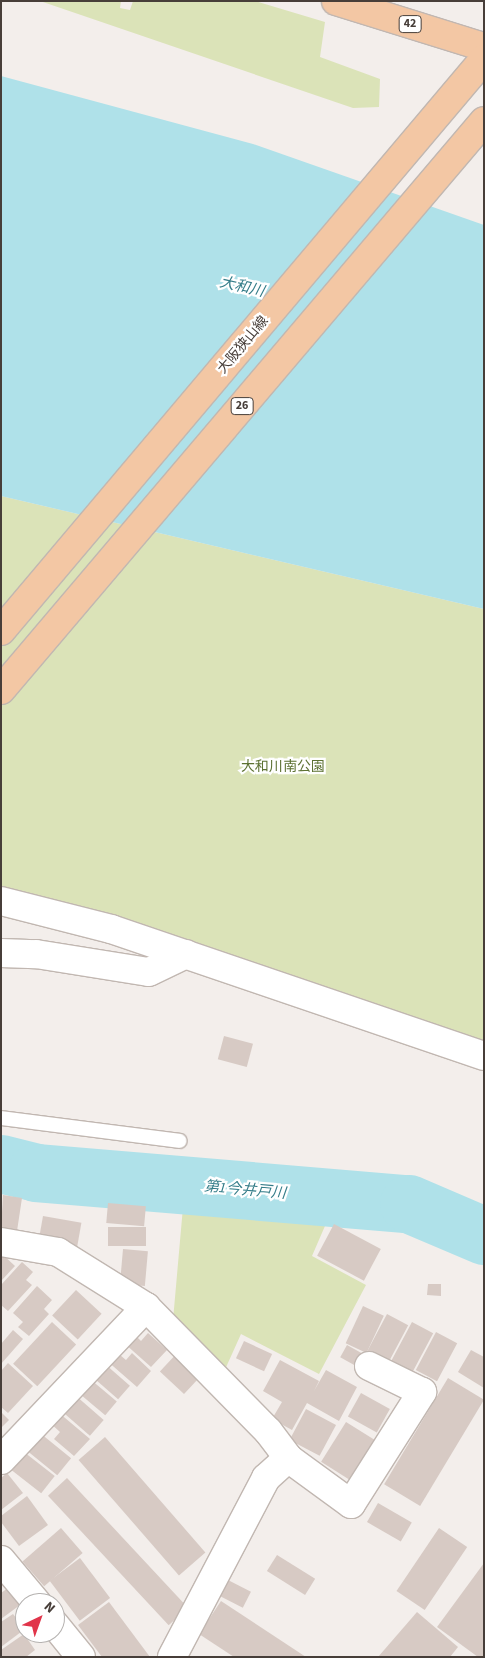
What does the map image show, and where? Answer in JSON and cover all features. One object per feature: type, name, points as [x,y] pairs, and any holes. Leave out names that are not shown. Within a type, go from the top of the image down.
[{"type":"main road","name":"42","points":[[336,1],[480,59]]},
{"type":"main road","name":"大阪狭山線","points":[[1,631],[480,59]]},
{"type":"main road","name":"26","points":[[1,690],[484,121]]},
{"type":"street","points":[[1,900],[111,929],[484,1056]]},
{"type":"street","points":[[1,953],[36,954],[149,972],[186,954]]},
{"type":"street","points":[[1,1242],[58,1252],[146,1307],[268,1431],[288,1458],[351,1504],[422,1392],[369,1366]]},
{"type":"street","points":[[1,1460],[146,1307]]},
{"type":"street","points":[[172,1657],[266,1478],[288,1458]]},
{"type":"street","points":[[1,1560],[28,1593]]},
{"type":"street","points":[[65,1638],[81,1657]]},
{"type":"lane","points":[[1,1118],[180,1142]]},
{"type":"green space","points":[[40,1],[121,1],[120,8],[130,10],[133,1],[255,1],[325,22],[320,57],[380,79],[379,107],[353,108]]},
{"type":"green space","name":"大和川南公園","points":[[1,496],[484,609],[484,1049],[1,898]]},
{"type":"green space","points":[[183,1207],[301,1214],[328,1219],[312,1256],[366,1285],[319,1374],[241,1334],[223,1374],[173,1320]]},
{"type":"water","name":"大和川","points":[[1,76],[253,144],[484,225],[484,609],[1,496]]},
{"type":"building","points":[[224,1036],[253,1044],[247,1067],[218,1059]]},
{"type":"building","points":[[3,1195],[22,1198],[17,1231],[1,1229]]},
{"type":"building","points":[[108,1203],[146,1206],[144,1226],[106,1223]]},
{"type":"building","points":[[43,1216],[81,1223],[76,1253],[38,1247]]},
{"type":"building","points":[[334,1224],[381,1249],[364,1281],[317,1256]]},
{"type":"building","points":[[108,1227],[146,1227],[146,1246],[108,1246]]},
{"type":"building","points":[[123,1249],[148,1251],[145,1286],[120,1284]]},
{"type":"building","points":[[1,1253],[15,1266],[1,1281]]},
{"type":"building","points":[[22,1262],[33,1272],[26,1280],[32,1285],[8,1311],[1,1305],[1,1285]]},
{"type":"building","points":[[428,1284],[441,1284],[441,1296],[427,1295]]},
{"type":"building","points":[[37,1286],[52,1300],[44,1309],[49,1314],[29,1336],[18,1327],[23,1322],[13,1313]]},
{"type":"building","points":[[76,1290],[102,1314],[78,1339],[52,1316]]},
{"type":"building","points":[[363,1306],[384,1316],[367,1353],[346,1343]]},
{"type":"building","points":[[387,1314],[408,1325],[388,1363],[367,1352]]},
{"type":"building","points":[[52,1322],[76,1345],[37,1386],[13,1364]]},
{"type":"building","points":[[412,1322],[433,1333],[413,1372],[391,1361]]},
{"type":"building","points":[[13,1330],[23,1339],[1,1364],[1,1344]]},
{"type":"building","points":[[436,1332],[457,1343],[437,1381],[416,1370]]},
{"type":"building","points":[[133,1333],[141,1341],[148,1333],[167,1350],[151,1367],[124,1343]]},
{"type":"building","points":[[244,1341],[272,1354],[264,1371],[236,1358]]},
{"type":"building","points":[[347,1345],[363,1354],[356,1366],[340,1357]]},
{"type":"building","points":[[114,1350],[126,1360],[132,1353],[151,1371],[137,1387],[106,1360]]},
{"type":"building","points":[[471,1350],[484,1357],[484,1388],[458,1372]]},
{"type":"building","points":[[179,1351],[203,1374],[184,1394],[160,1371]]},
{"type":"building","points":[[280,1360],[319,1381],[314,1391],[326,1370],[357,1387],[339,1421],[307,1403],[292,1430],[272,1419],[282,1402],[263,1391]]},
{"type":"building","points":[[8,1363],[33,1386],[8,1413],[1,1407],[1,1371]]},
{"type":"building","points":[[105,1364],[130,1386],[118,1399],[93,1378]]},
{"type":"building","points":[[448,1378],[484,1400],[420,1506],[384,1484]]},
{"type":"building","points":[[90,1379],[117,1401],[105,1415],[78,1393]]},
{"type":"building","points":[[361,1393],[390,1409],[377,1433],[348,1417]]},
{"type":"building","points":[[75,1395],[104,1420],[90,1436],[61,1411]]},
{"type":"building","points":[[306,1409],[336,1425],[320,1456],[290,1440]]},
{"type":"building","points":[[1,1412],[9,1420],[1,1428]]},
{"type":"building","points":[[58,1412],[90,1439],[74,1456],[54,1439],[60,1432],[49,1422]]},
{"type":"building","points":[[346,1422],[375,1440],[350,1480],[321,1462]]},
{"type":"building","points":[[40,1433],[71,1458],[57,1475],[26,1450]]},
{"type":"building","points":[[105,1437],[205,1552],[179,1575],[79,1460]]},
{"type":"building","points":[[24,1452],[55,1476],[41,1493],[10,1469]]},
{"type":"building","points":[[7,1473],[23,1493],[1,1510],[1,1478]]},
{"type":"building","points":[[67,1478],[188,1607],[169,1625],[48,1496]]},
{"type":"building","points":[[27,1496],[48,1525],[19,1546],[1,1522],[1,1516]]},
{"type":"building","points":[[378,1503],[412,1522],[401,1542],[367,1522]]},
{"type":"building","points":[[61,1528],[83,1553],[44,1586],[23,1561]]},
{"type":"building","points":[[439,1528],[467,1547],[425,1610],[397,1591]]},
{"type":"building","points":[[277,1555],[315,1579],[305,1595],[267,1571]]},
{"type":"building","points":[[80,1558],[110,1598],[80,1621],[65,1601],[65,1593],[59,1593],[50,1581]]},
{"type":"building","points":[[484,1563],[484,1657],[478,1657],[437,1627]]},
{"type":"building","points":[[226,1579],[251,1592],[243,1608],[218,1595]]},
{"type":"building","points":[[8,1588],[15,1598],[15,1609],[1,1619],[1,1593]]},
{"type":"building","points":[[221,1601],[306,1657],[234,1657],[199,1634]]},
{"type":"building","points":[[109,1602],[150,1657],[102,1657],[78,1625]]},
{"type":"building","points":[[417,1612],[458,1647],[450,1657],[378,1657]]},
{"type":"building","points":[[13,1614],[15,1616],[15,1636],[1,1647],[1,1622]]},
{"type":"building","points":[[15,1640],[15,1643],[30,1643],[35,1650],[26,1657],[1,1657],[1,1650]]},
{"type":"waterway","name":"第1今井戸川","points":[[1,1164],[36,1173],[409,1204],[484,1236]]}]
